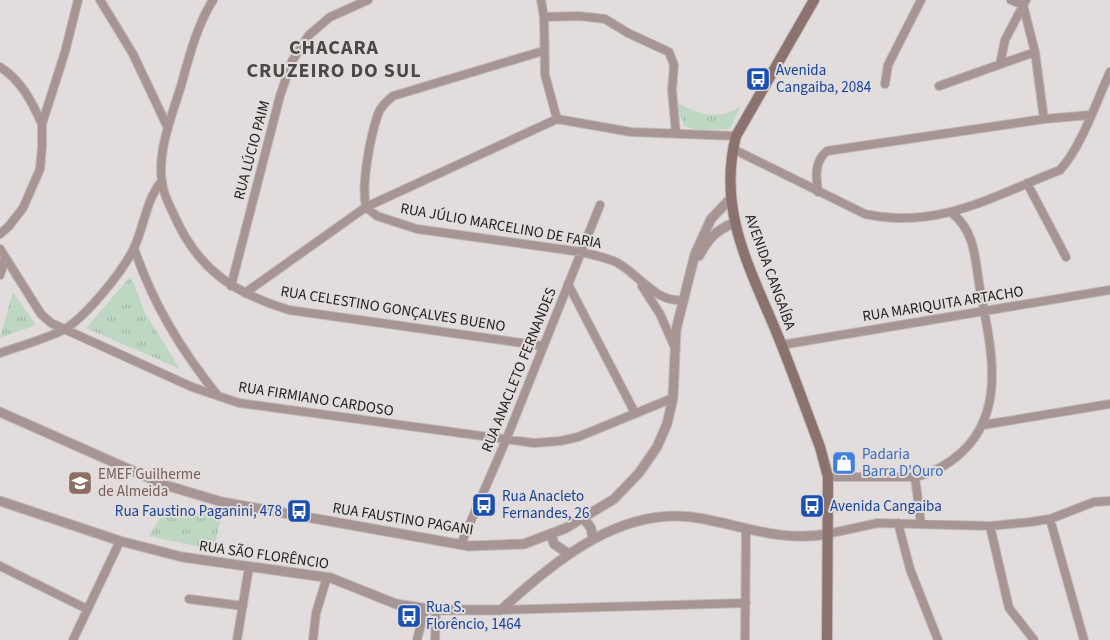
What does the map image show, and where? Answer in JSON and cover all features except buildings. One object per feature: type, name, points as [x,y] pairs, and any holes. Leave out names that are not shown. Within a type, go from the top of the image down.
[{"type":"main road","name":"AVENIDA CANGAÍBA","points":[[814,0],[736,136],[733,149],[730,199],[734,223],[820,447],[828,477],[827,534]]},
{"type":"main road","points":[[827,534],[827,640]]},
{"type":"street","points":[[0,234],[10,226],[23,208],[40,169],[42,124],[65,52],[78,0]]},
{"type":"street","points":[[100,0],[133,54],[168,128]]},
{"type":"street","name":"RUA CELESTINO GONÇALVES BUENO","points":[[213,0],[201,23],[168,128],[161,182],[178,224],[190,246],[206,266],[231,286],[260,301],[289,310],[544,346]]},
{"type":"street","name":"RUA LÚCIO PAIM","points":[[231,286],[280,96],[292,60],[309,35],[330,17],[368,0]]},
{"type":"street","points":[[541,0],[544,17],[543,51],[545,75],[558,118]]},
{"type":"street","points":[[885,84],[888,65],[922,0]]},
{"type":"street","points":[[1012,0],[1024,3]]},
{"type":"street","points":[[1024,3],[1035,52],[1044,118]]},
{"type":"street","points":[[1000,64],[1005,40],[1024,3]]},
{"type":"street","points":[[544,17],[579,16],[606,19],[628,33],[669,52],[674,65],[672,90],[676,134]]},
{"type":"street","points":[[366,207],[364,182],[378,114],[384,103],[393,96],[543,51]]},
{"type":"street","points":[[939,86],[1035,52]]},
{"type":"street","points":[[0,67],[18,83],[31,100],[42,124]]},
{"type":"street","points":[[733,149],[865,214],[887,219],[909,220],[952,213],[1060,170],[1067,162],[1110,72]]},
{"type":"street","points":[[818,192],[817,164],[827,150],[1044,118],[1090,115]]},
{"type":"street","points":[[245,293],[366,207],[558,118],[631,132],[736,136]]},
{"type":"street","points":[[0,353],[62,330],[104,291],[134,248],[155,190],[161,182]]},
{"type":"street","points":[[1027,183],[1066,257]]},
{"type":"street","name":"RUA FAUSTINO PAGANI","points":[[0,412],[165,485],[222,502],[461,544],[499,546],[524,544],[551,534],[584,518],[614,499],[640,473],[658,447],[668,424],[673,398],[674,348],[683,300],[704,231],[717,210],[730,199]]},
{"type":"street","name":"RUA ANACLETO FERNANDES","points":[[461,544],[506,440],[600,205]]},
{"type":"street","name":"RUA JÚLIO MARCELINO DE FARIA","points":[[366,207],[377,216],[418,229],[581,252],[616,262],[659,296],[675,301],[683,300]]},
{"type":"street","points":[[828,477],[915,477],[926,475],[955,458],[974,439],[983,424],[992,389],[993,371],[970,235],[964,223],[952,213]]},
{"type":"street","name":"RUA FAUSTINO PAGANI","points":[[694,265],[711,236],[721,228],[734,223]]},
{"type":"street","points":[[134,248],[146,283],[161,315],[178,343],[219,397]]},
{"type":"street","name":"RUA FIRMIANO CARDOSO","points":[[0,249],[41,314],[62,330],[219,397],[268,408],[534,443],[560,441],[595,431],[673,398]]},
{"type":"street","points":[[0,275],[5,258]]},
{"type":"street","name":"RUA JÚLIO MARCELINO DE FARIA","points":[[635,276],[660,314],[674,348]]},
{"type":"street","points":[[568,284],[635,413]]},
{"type":"street","name":"RUA MARIQUITA ARTACHO","points":[[781,345],[1110,290]]},
{"type":"street","points":[[983,424],[1110,404]]},
{"type":"street","points":[[915,477],[921,524]]},
{"type":"street","name":"RUA SÃO FLORÊNCIO","points":[[0,501],[120,541],[182,557],[327,577],[396,604],[436,610],[500,610]]},
{"type":"street","points":[[500,610],[535,579],[569,554],[594,539],[650,518],[668,514],[706,519],[746,530],[790,537],[827,534],[863,525],[898,523],[990,526],[1050,520],[1094,502],[1110,501]]},
{"type":"street","points":[[584,518],[592,528],[594,539]]},
{"type":"street","points":[[1050,520],[1084,640]]},
{"type":"street","points":[[898,523],[910,569],[938,640]]},
{"type":"street","points":[[990,526],[1010,608],[1034,640]]},
{"type":"street","points":[[745,640],[746,530]]},
{"type":"street","points":[[551,534],[554,544],[569,554]]},
{"type":"street","points":[[73,640],[120,541]]},
{"type":"street","points":[[0,566],[87,609]]},
{"type":"street","points":[[238,640],[249,566]]},
{"type":"street","points":[[313,640],[316,613],[327,577]]},
{"type":"street","points":[[189,599],[243,606]]},
{"type":"street","points":[[500,610],[746,603]]},
{"type":"street","points":[[417,640],[425,609]]},
{"type":"street","points":[[434,640],[436,610]]},
{"type":"green space","points":[[675,101],[700,113],[716,115],[733,111],[741,106],[730,129],[699,130],[684,126]]},
{"type":"green space","points":[[130,277],[144,311],[180,369],[86,328]]},
{"type":"green space","points":[[13,292],[36,325],[0,338],[0,337]]},
{"type":"green space","points":[[168,505],[221,518],[214,550],[149,536]]},
{"type":"place","name":"Avenida Cangaiba, 2084","points":[[758,79]]},
{"type":"place","name":"Padaria Barra D'Ouro","points":[[844,463]]},
{"type":"place","name":"EMEF Guilherme de Almeida","points":[[80,483]]},
{"type":"place","name":"Rua Anacleto Fernandes, 26","points":[[484,505]]},
{"type":"place","name":"Avenida Cangaiba","points":[[812,506]]},
{"type":"place","name":"Rua Faustino Paganini, 478","points":[[299,511]]},
{"type":"place","name":"Rua S. Florêncio, 1464","points":[[409,616]]},
{"type":"district","name":"CHACARA CRUZEIRO DO SUL","points":[[334,60]]}]
